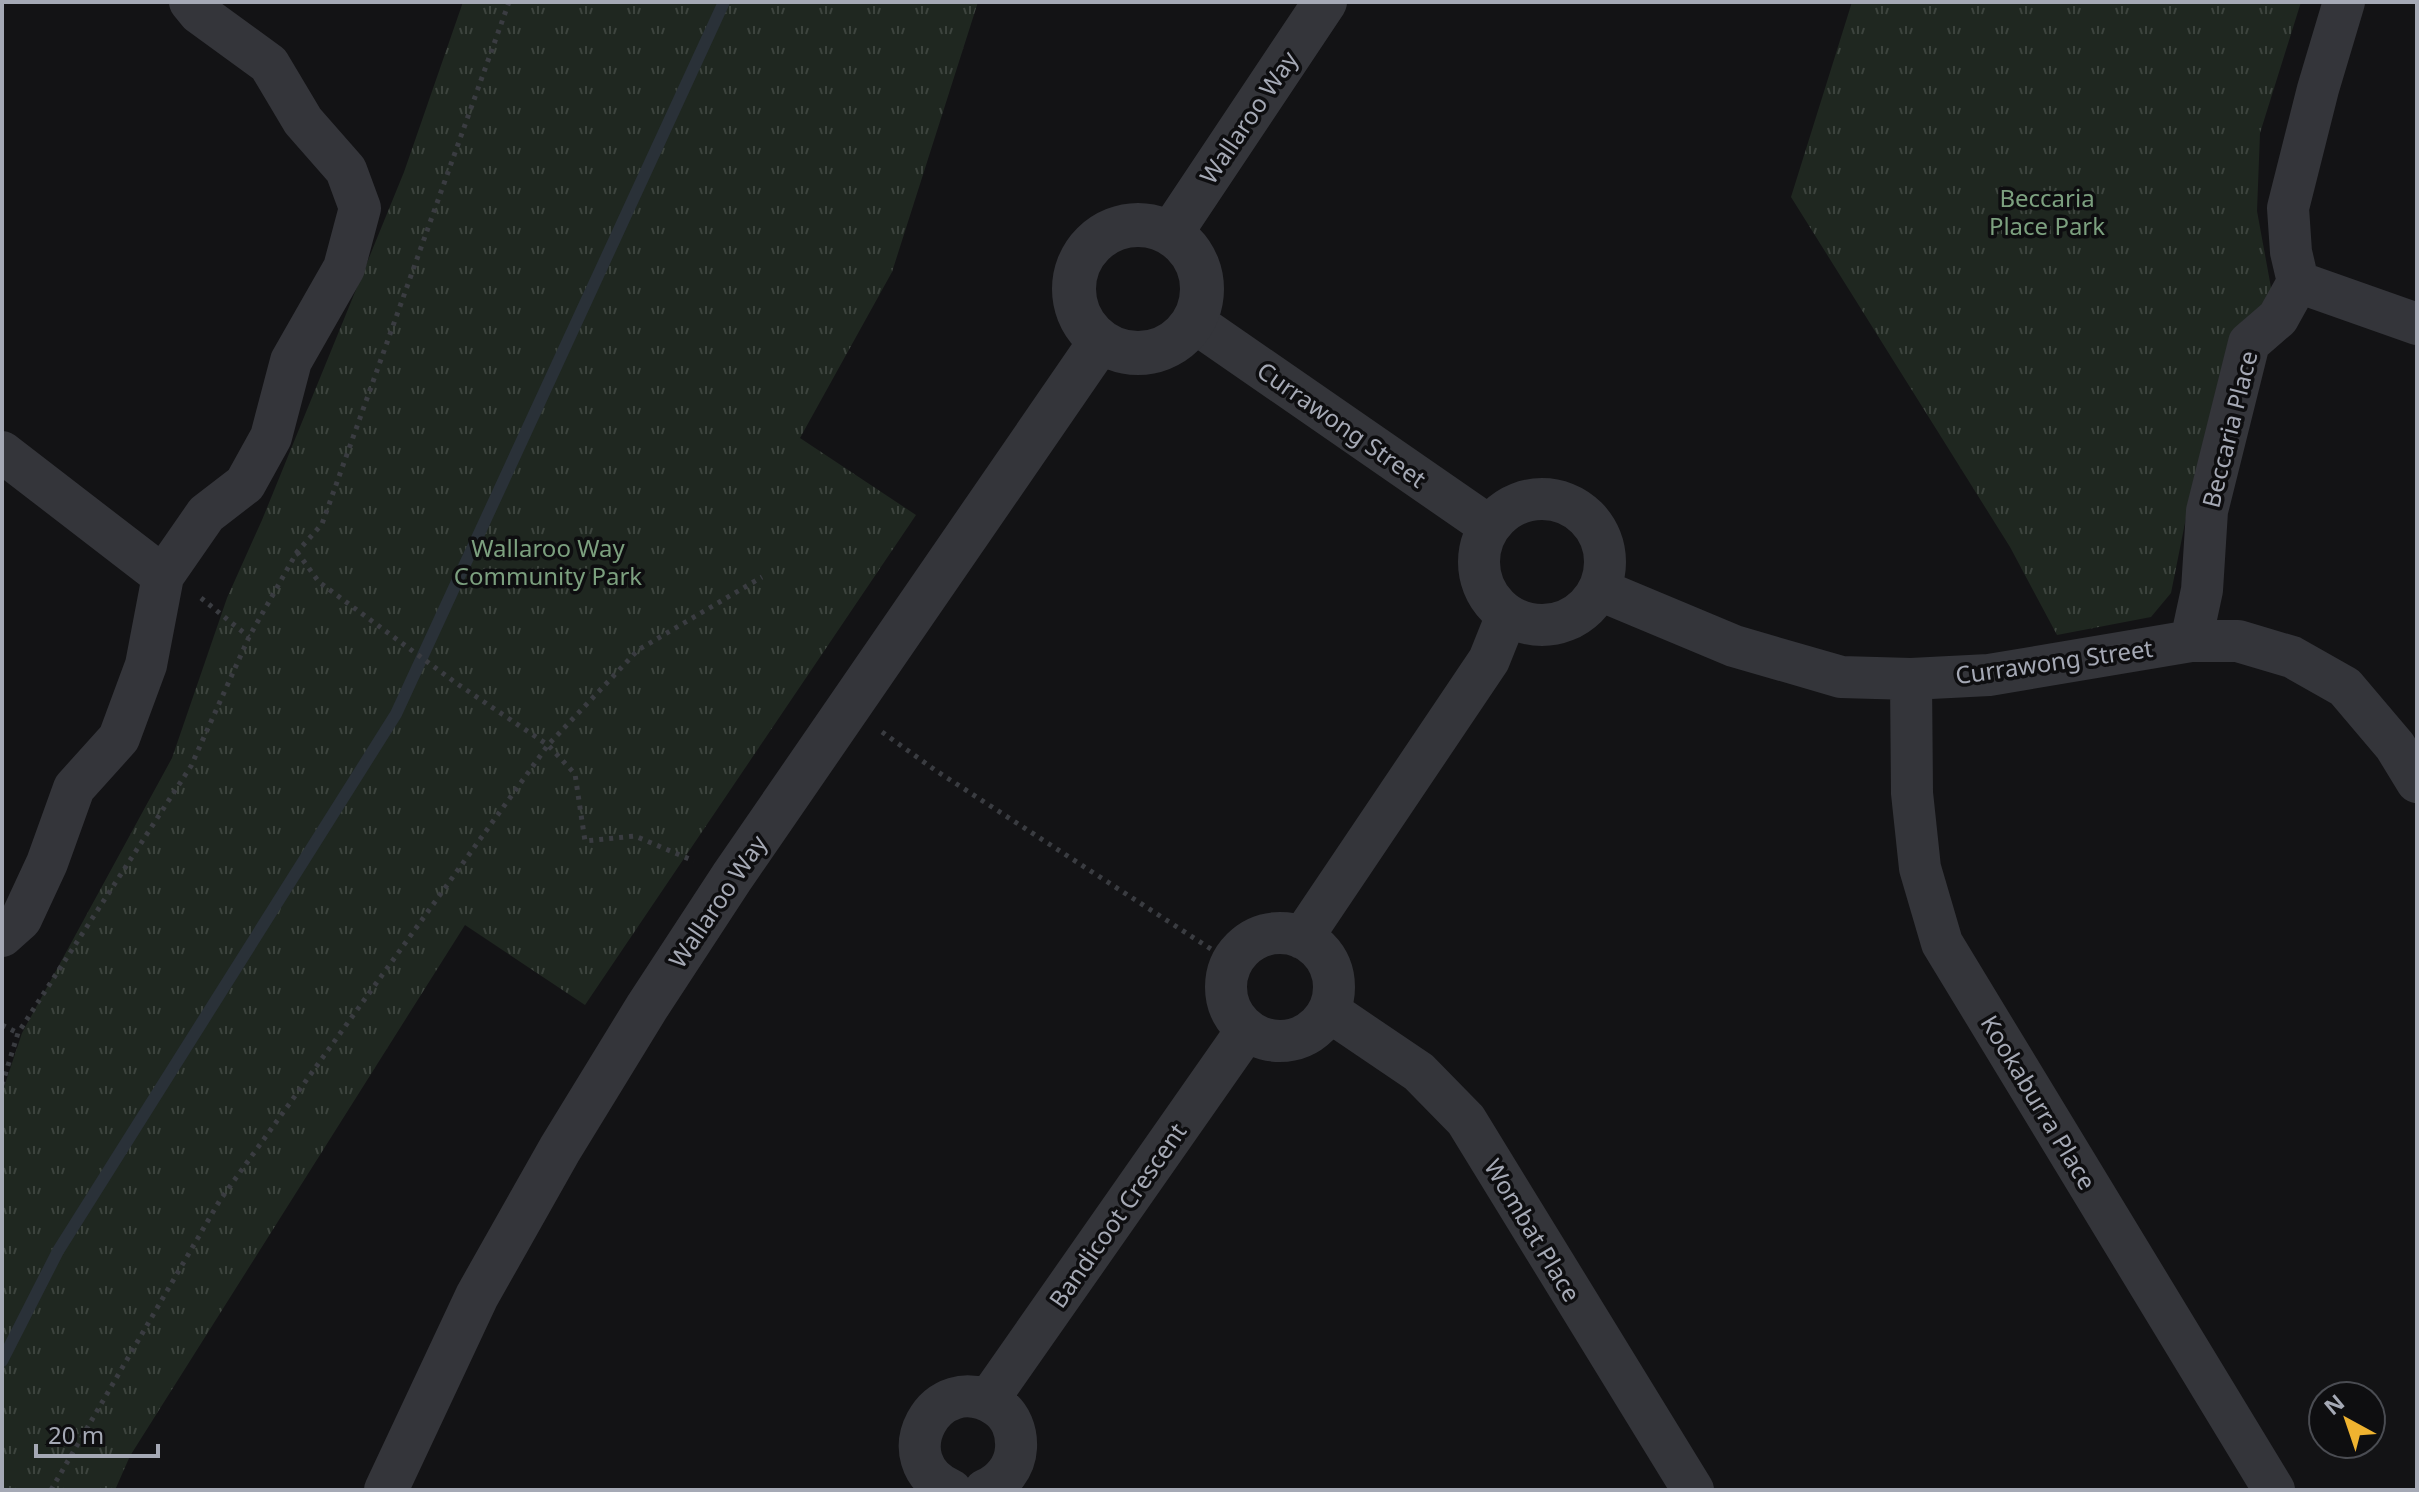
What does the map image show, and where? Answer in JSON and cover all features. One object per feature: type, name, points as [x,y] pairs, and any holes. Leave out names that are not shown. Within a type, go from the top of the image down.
[{"type":"street","points":[[2,936],[21,919],[47,863],[74,788],[119,738],[146,665],[163,576],[206,514],[245,484],[271,437],[291,361],[344,268],[360,208],[346,170],[303,121],[269,64],[199,13],[190,2]]},
{"type":"street","name":"Wallaroo Way","points":[[1171,233],[1325,2]]},
{"type":"street","points":[[2344,2],[2288,208],[2291,252],[2298,282],[2417,324]]},
{"type":"street","points":[[1139,224],[1159,227],[1171,233],[1190,250],[1199,265],[1203,283],[1202,301],[1194,322],[1182,336],[1163,348],[1142,353],[1120,351],[1100,342],[1076,308],[1074,288],[1077,268],[1086,250],[1101,236],[1119,227],[1139,224]]},
{"type":"street","name":"Beccaria Place","points":[[2191,641],[2202,590],[2207,511],[2249,343],[2278,318],[2298,282]]},
{"type":"street","name":"Currawong Street","points":[[1194,322],[1489,526]]},
{"type":"street","name":"Wallaroo Way","points":[[386,1490],[477,1296],[599,1084],[732,877],[1100,342]]},
{"type":"street","points":[[2,452],[163,576]]},
{"type":"street","points":[[1544,497],[1565,502],[1583,512],[1597,528],[1605,548],[1606,569],[1600,590],[1587,607],[1569,619],[1548,625],[1526,623],[1507,615],[1492,601],[1482,584],[1478,564],[1481,544],[1489,526],[1504,511],[1523,501],[1544,497]]},
{"type":"street","name":"Currawong Street","points":[[1600,590],[1734,646],[1841,677],[1911,679],[1989,675],[2191,641],[2238,641],[2292,657],[2345,687],[2395,746],[2417,782]]},
{"type":"street","points":[[1302,938],[1489,660],[1507,615]]},
{"type":"street","name":"Kookaburra Place","points":[[1911,679],[1912,793],[1920,868],[1942,943],[2274,1490]]},
{"type":"street","points":[[1277,933],[1302,938],[1312,943],[1325,957],[1333,974],[1334,993],[1329,1011],[1320,1024],[1307,1034],[1276,1042],[1260,1039],[1246,1031],[1233,1016],[1226,998],[1226,980],[1231,962],[1243,947],[1258,937],[1277,933]]},
{"type":"street","name":"Wombat Place","points":[[1329,1011],[1419,1072],[1466,1120],[1693,1490]]},
{"type":"street","name":"Bandicoot Crescent","points":[[988,1400],[1246,1031]]},
{"type":"street","points":[[972,1396],[988,1400],[1002,1409],[1012,1423],[1017,1439],[1016,1455],[979,1487],[933,1479],[923,1465],[919,1449],[921,1432],[928,1416],[955,1397],[972,1396]]},
{"type":"path","points":[[2,1085],[18,1033],[191,766],[249,637],[297,552],[322,524],[509,2]]},
{"type":"path","points":[[297,552],[319,582],[456,683],[548,745],[575,774],[585,841],[635,836],[732,877]]},
{"type":"path","points":[[163,576],[183,583],[249,637]]},
{"type":"path","points":[[51,1490],[220,1200],[548,745],[638,650],[762,577]]},
{"type":"path","points":[[849,708],[935,770],[1231,962]]},
{"type":"path","points":[[2,1025],[18,1033]]},
{"type":"green space","name":"Wallaroo Way Community Park","points":[[463,2],[978,2],[892,272],[800,438],[916,515],[585,1005],[465,925],[130,1456],[115,1490],[2,1490],[2,1093],[22,1033],[172,758],[227,598],[404,172]]},
{"type":"green space","name":"Beccaria Place Park","points":[[1852,2],[2301,2],[2260,133],[2257,211],[2272,293],[2192,488],[2171,593],[2151,617],[2057,635],[2010,547],[1791,197]]},
{"type":"waterway","points":[[2,1361],[58,1251],[396,714],[724,2]]}]
